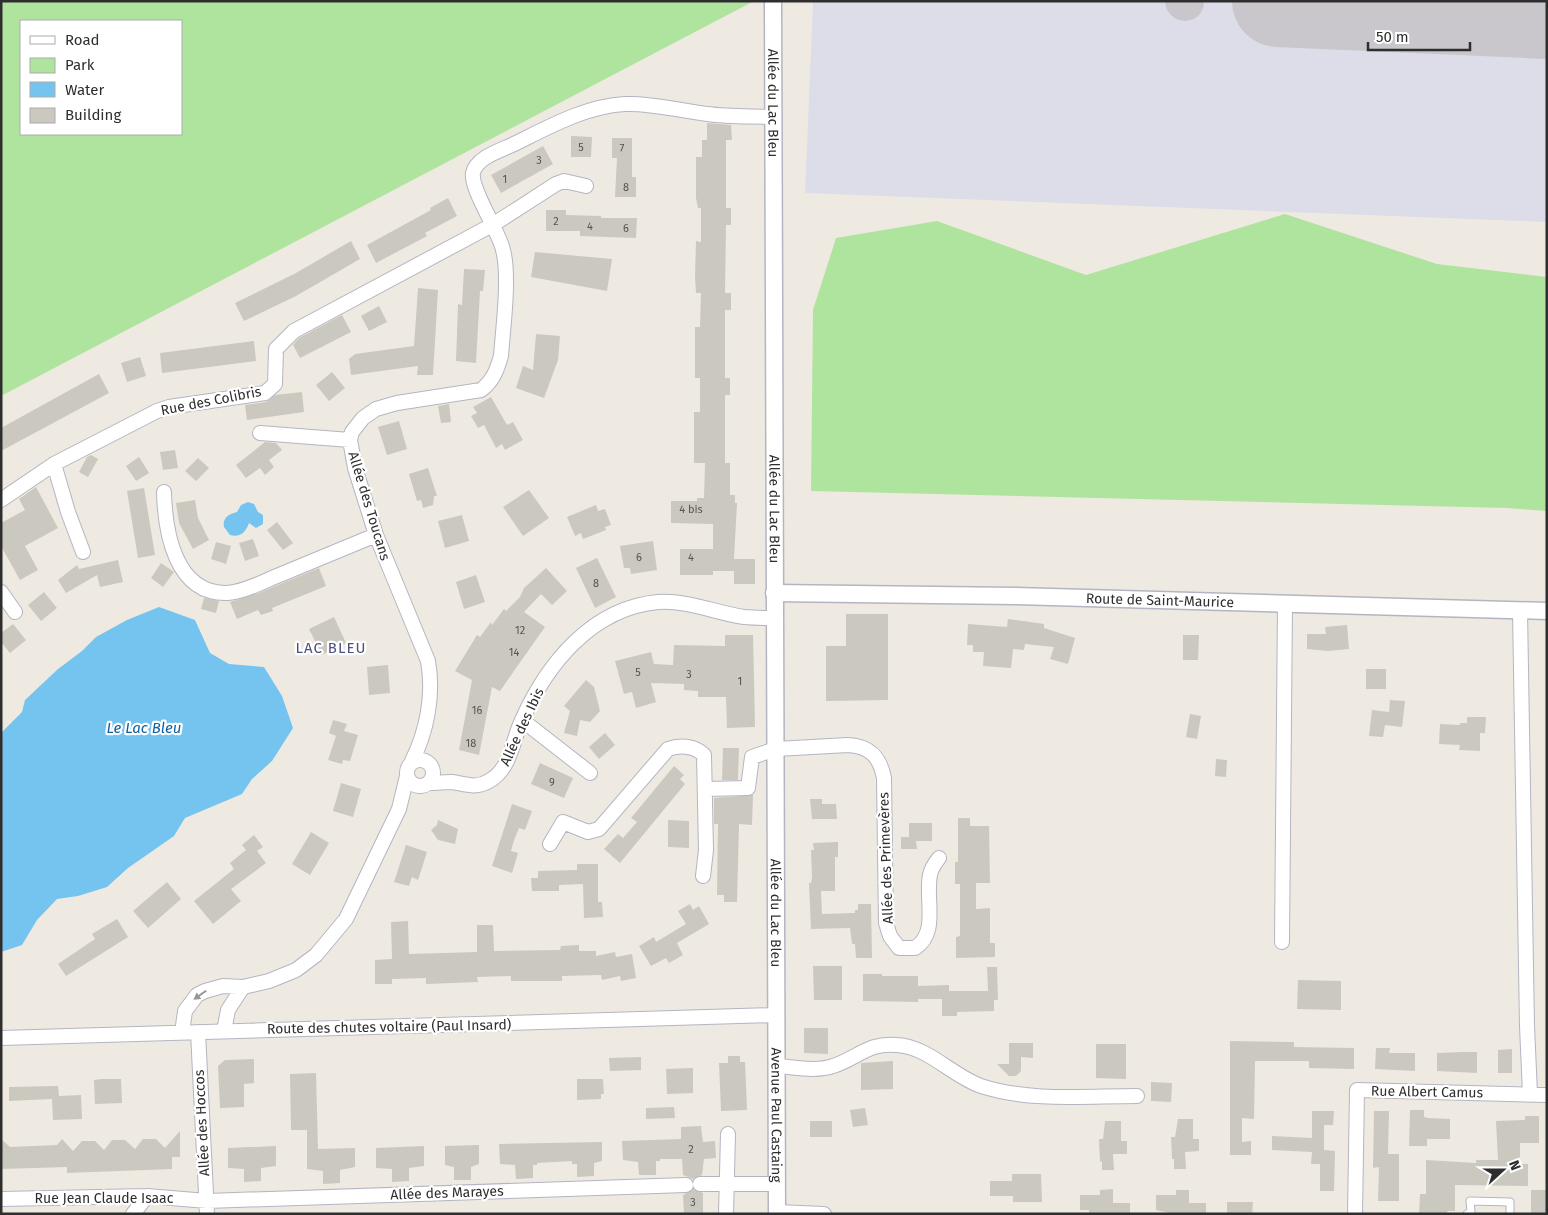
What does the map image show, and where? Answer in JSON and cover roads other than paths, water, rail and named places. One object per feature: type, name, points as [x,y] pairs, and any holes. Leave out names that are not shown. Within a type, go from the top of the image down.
[{"type":"street","name":"Allée du Lac Bleu","points":[[772,1],[776,1015]]},
{"type":"street","name":"Allée des Toucans","points":[[412,762],[424,738],[430,694],[428,661],[376,535],[355,468],[350,440],[352,432],[362,418],[376,409],[397,402],[470,393],[481,390],[490,383],[502,356],[505,266],[504,252],[494,224],[473,181],[473,174],[477,165],[486,158],[577,115],[625,104],[710,115],[773,117]]},
{"type":"street","name":"Rue des Colibris","points":[[1,500],[54,464],[157,411],[169,407],[258,396],[265,393],[275,384],[276,349],[287,336],[494,224],[515,209],[564,181],[586,186]]},
{"type":"street","points":[[260,433],[350,440]]},
{"type":"street","points":[[54,464],[68,512],[83,552]]},
{"type":"street","points":[[164,492],[166,533],[178,563],[198,584],[219,592],[243,590],[376,535]]},
{"type":"street","points":[[1,592],[14,612]]},
{"type":"street","name":"Route de Saint-Maurice","points":[[774,593],[1015,596],[1547,611]]},
{"type":"street","name":"Allée des Ibis","points":[[425,785],[452,782],[466,786],[480,785],[495,777],[506,764],[522,720],[547,672],[563,652],[580,636],[625,611],[658,602],[676,603],[745,617],[774,618]]},
{"type":"street","points":[[1282,942],[1285,603]]},
{"type":"street","points":[[1520,610],[1526,1026],[1530,1094],[1547,1095]]},
{"type":"street","points":[[522,720],[590,773]]},
{"type":"street","name":"Allée des Toucans","points":[[424,738],[432,766]]},
{"type":"street","points":[[550,844],[563,822],[588,832],[599,829],[668,750],[679,745],[699,750],[704,755],[706,850],[703,876]]},
{"type":"street","name":"Allée des Primevères","points":[[776,749],[858,746],[872,752],[877,758],[884,778],[886,923],[890,936],[899,948],[915,948],[926,938],[929,926],[930,876],[939,858]]},
{"type":"street","points":[[706,789],[748,788],[752,757],[776,749]]},
{"type":"street","points":[[182,1033],[185,1011],[197,996],[214,988],[242,987],[269,981],[296,970],[316,955],[346,918],[399,809],[408,768],[412,762],[424,760],[432,766],[433,776],[399,809]]},
{"type":"street","name":"Allée des Ibis","points":[[432,766],[452,782]]},
{"type":"street","points":[[407,776],[410,782],[425,785]]},
{"type":"street","points":[[224,1031],[228,1010],[242,987]]},
{"type":"street","name":"Route des chutes voltaire (Paul Insard)","points":[[1,1038],[776,1015]]},
{"type":"street","name":"Avenue Paul Castaing","points":[[776,1015],[777,1213]]},
{"type":"street","name":"Allée des Hoccos","points":[[198,1032],[207,1207]]},
{"type":"street","points":[[776,1066],[826,1068],[842,1063],[873,1046],[897,1045],[918,1049],[958,1076],[997,1091],[1028,1096],[1137,1096]]},
{"type":"street","name":"Rue Albert Camus","points":[[1355,1214],[1357,1090],[1530,1094]]},
{"type":"street","points":[[726,1214],[725,1184],[728,1134]]},
{"type":"street","name":"Allée des Marayes","points":[[207,1207],[693,1184],[777,1184]]},
{"type":"street","points":[[133,1214],[147,1196]]},
{"type":"street","name":"Rue Jean Claude Isaac","points":[[4,1202],[147,1196],[207,1207]]},
{"type":"street","points":[[777,1213],[824,1214]]},
{"type":"lane","points":[[1468,1214],[1471,1212],[1470,1201],[1510,1202],[1510,1214]]},
{"type":"water","points":[[248,502],[254,504],[258,512],[263,515],[263,524],[256,528],[249,523],[242,534],[237,536],[230,535],[224,527],[225,518],[237,512],[241,505]]},
{"type":"water","name":"Le Lac Bleu","points":[[159,607],[195,620],[210,653],[229,664],[264,667],[282,696],[293,728],[272,761],[252,779],[242,794],[185,818],[174,836],[128,868],[107,887],[78,896],[57,899],[37,920],[22,945],[1,952],[1,733],[22,712],[25,700],[96,637],[127,620]]},
{"type":"district","name":"LAC BLEU","points":[[331,648]]}]
